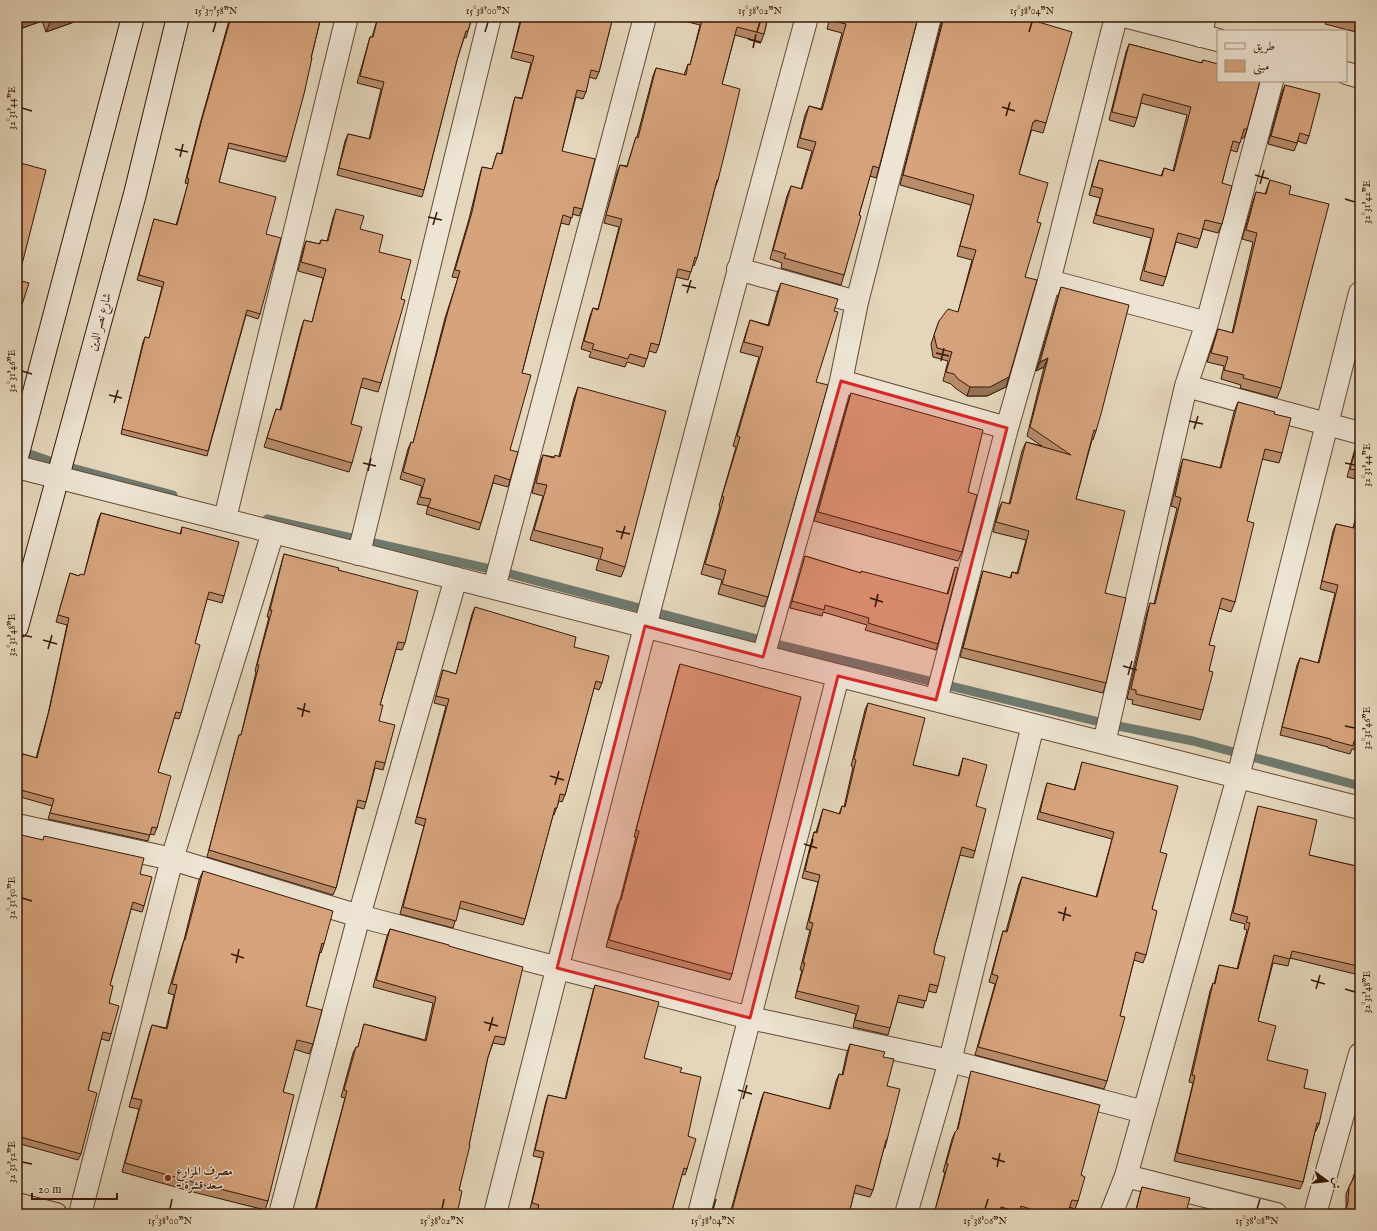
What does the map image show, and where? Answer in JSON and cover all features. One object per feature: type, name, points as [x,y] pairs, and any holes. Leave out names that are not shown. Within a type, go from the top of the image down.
[{"type":"highway","points":[[17,1204],[56,1214]]},
{"type":"street","points":[[17,457],[133,17]]},
{"type":"street","name":"شارع نصر الدين","points":[[17,627],[135,194],[178,17]]},
{"type":"street","points":[[226,520],[227,510],[347,17]]},
{"type":"street","points":[[358,554],[490,17]]},
{"type":"street","points":[[494,588],[645,17]]},
{"type":"street","points":[[494,1214],[738,269],[807,17]]},
{"type":"street","points":[[763,656],[841,382],[857,302],[930,17]]},
{"type":"street","points":[[936,700],[1007,428],[1049,281],[1116,17]]},
{"type":"street","points":[[1128,17],[1208,31]]},
{"type":"street","points":[[1347,74],[1360,77]]},
{"type":"street","points":[[1104,743],[1186,386],[1207,323],[1272,82]]},
{"type":"street","points":[[738,269],[857,302]]},
{"type":"street","points":[[1049,281],[1207,323]]},
{"type":"street","points":[[1111,1214],[1126,1176],[1238,777],[1360,293]]},
{"type":"street","points":[[841,382],[1007,428]]},
{"type":"street","points":[[1186,386],[1360,432]]},
{"type":"street","points":[[17,467],[1360,808]]},
{"type":"street","points":[[80,1214],[172,859],[273,532]]},
{"type":"street","points":[[280,1214],[359,916],[456,578]]},
{"type":"street","points":[[699,1214],[838,676]]},
{"type":"street","points":[[906,1214],[950,1061],[1033,725]]},
{"type":"street","points":[[17,825],[172,859],[359,916],[750,1018],[950,1061],[1144,1112]]},
{"type":"street","points":[[1315,1214],[1355,1094],[1360,1054]]},
{"type":"street","points":[[1126,1176],[1276,1214]]},
{"type":"highlighted area","points":[[841,381],[1007,428],[936,700],[838,676],[750,1018],[557,968],[645,626],[763,657]]},
{"type":"building","points":[[17,17],[31,17],[18,21]]},
{"type":"building","points":[[48,17],[65,17],[50,22]]},
{"type":"building","points":[[231,17],[321,17],[304,94],[287,157],[229,143],[219,182],[276,197],[266,234],[281,238],[260,314],[247,310],[208,451],[122,429],[145,337],[149,338],[164,282],[139,275],[154,219],[177,225],[202,119]]},
{"type":"building","points":[[378,17],[472,17],[457,60],[424,190],[339,168],[348,134],[370,139],[384,82],[360,76],[370,37],[373,37]]},
{"type":"building","points":[[522,17],[613,17],[599,72],[591,70],[586,92],[577,90],[562,151],[595,159],[582,209],[574,207],[572,218],[563,215],[522,373],[531,375],[510,450],[518,452],[510,480],[495,475],[481,523],[428,507],[431,499],[420,497],[425,479],[403,472],[411,442],[413,443],[460,271],[455,270],[472,212],[482,167],[492,169],[497,153],[502,154],[515,97],[522,99],[534,56],[513,51]]},
{"type":"building","points":[[703,17],[768,17],[764,34],[737,27],[722,84],[740,89],[697,258],[695,257],[691,272],[678,269],[659,345],[651,343],[647,359],[630,354],[628,359],[592,349],[594,344],[584,341],[593,308],[598,310],[622,219],[606,215],[620,165],[627,167],[636,137],[638,138],[656,68],[686,75]]},
{"type":"building","points":[[831,17],[918,17],[879,168],[873,166],[859,215],[861,216],[844,275],[784,258],[786,254],[773,250],[791,186],[802,189],[816,142],[800,138],[809,106],[822,110],[846,24],[830,20]]},
{"type":"building","points":[[944,17],[1036,17],[1035,21],[1072,32],[1046,123],[1035,120],[1035,122],[1033,122],[1019,174],[1048,183],[1037,222],[1041,223],[1025,277],[1037,280],[1009,377],[990,387],[970,387],[958,379],[954,374],[946,372],[952,352],[937,348],[934,335],[939,321],[948,309],[958,312],[976,250],[960,246],[974,195],[903,175]]},
{"type":"building","points":[[1337,17],[1360,17],[1360,23]]},
{"type":"building","points":[[1129,44],[1202,63],[1203,60],[1217,64],[1217,82],[1260,82],[1247,129],[1244,129],[1240,143],[1233,141],[1222,183],[1232,186],[1222,224],[1205,220],[1200,239],[1178,233],[1166,277],[1144,271],[1154,229],[1096,215],[1103,189],[1092,186],[1099,160],[1162,176],[1164,168],[1174,171],[1191,107],[1143,94],[1137,118],[1112,112]]},
{"type":"building","points":[[1285,85],[1320,94],[1309,136],[1300,133],[1297,143],[1271,136]]},
{"type":"building","points":[[17,162],[46,170],[18,280],[29,283],[17,320]]},
{"type":"building","points":[[1270,180],[1291,186],[1289,194],[1329,204],[1281,388],[1243,378],[1244,375],[1224,370],[1228,357],[1211,353],[1218,329],[1233,333],[1257,233],[1246,230],[1256,192],[1266,194]]},
{"type":"building","points":[[336,209],[364,216],[360,229],[383,235],[379,252],[411,260],[401,299],[405,300],[381,383],[363,378],[351,424],[362,427],[352,463],[267,438],[276,409],[281,410],[304,320],[312,322],[326,269],[301,262],[306,241],[320,244],[321,240],[328,241]]},
{"type":"building","points":[[781,283],[838,299],[834,311],[838,312],[816,382],[828,385],[768,597],[722,584],[726,570],[705,564],[724,497],[722,496],[740,437],[737,436],[763,347],[744,342],[750,320],[769,326]]},
{"type":"building","points":[[1061,287],[1129,305],[1101,414],[1096,431],[1094,430],[1076,499],[1125,511],[1105,593],[1126,598],[1106,683],[963,648],[983,571],[1011,578],[1012,572],[1018,574],[1029,531],[996,522],[1002,502],[1010,504],[1026,442],[1071,455],[1030,427],[1048,358],[1040,362]]},
{"type":"building","points":[[578,387],[666,411],[625,567],[600,559],[603,548],[534,530],[547,485],[536,483],[543,455],[554,458],[555,455],[560,457]]},
{"type":"building","points":[[851,393],[983,430],[968,492],[977,495],[962,552],[818,512]]},
{"type":"building","points":[[1238,402],[1291,418],[1282,453],[1265,449],[1247,521],[1254,523],[1235,602],[1222,598],[1209,645],[1215,646],[1209,671],[1213,672],[1203,710],[1136,694],[1136,690],[1131,689],[1150,603],[1155,604],[1181,498],[1175,496],[1183,459],[1221,468]]},
{"type":"building","points":[[1360,437],[1360,471],[1350,469]]},
{"type":"building","points":[[1360,504],[1360,742],[1354,741],[1353,746],[1282,727],[1300,658],[1319,663],[1338,585],[1322,581],[1336,524],[1354,528]]},
{"type":"building","points":[[101,513],[181,534],[182,527],[239,542],[224,596],[209,592],[195,643],[200,645],[181,713],[176,712],[158,772],[171,776],[157,828],[152,827],[150,835],[50,813],[54,799],[17,789],[17,775],[23,754],[37,758],[50,707],[69,618],[58,615],[70,573],[79,576],[80,574],[84,575]]},
{"type":"building","points":[[284,554],[418,591],[405,643],[398,642],[380,705],[383,705],[379,721],[395,725],[385,763],[376,761],[366,802],[358,800],[336,888],[209,850],[259,665],[257,665],[272,610],[270,610]]},
{"type":"building","points":[[805,556],[861,573],[861,571],[948,594],[955,567],[958,568],[938,644],[868,623],[869,618],[825,605],[824,610],[792,601]]},
{"type":"building","points":[[475,607],[576,637],[574,647],[609,656],[602,683],[596,681],[565,795],[560,794],[557,808],[555,808],[525,919],[461,901],[456,921],[403,907],[426,819],[417,817],[449,699],[436,696],[443,670],[456,674]]},
{"type":"building","points":[[680,664],[801,697],[732,974],[609,940],[639,831],[636,830]]},
{"type":"building","points":[[868,703],[925,718],[913,765],[959,776],[963,758],[987,765],[976,806],[986,809],[975,851],[962,847],[934,949],[934,954],[945,957],[938,986],[930,984],[926,1001],[899,995],[890,1028],[855,1020],[859,1006],[797,991],[805,963],[803,963],[813,923],[809,922],[820,875],[805,871],[814,832],[817,833],[823,809],[840,814],[842,806],[845,807],[856,760],[854,759]]},
{"type":"building","points":[[1082,762],[1178,786],[1160,852],[1167,854],[1152,909],[1157,911],[1146,955],[1136,952],[1120,1016],[1125,1017],[1107,1081],[978,1047],[998,976],[992,974],[1003,931],[1007,932],[1022,877],[1097,897],[1114,832],[1040,812],[1047,783],[1075,790]]},
{"type":"building","points":[[1258,806],[1317,820],[1309,855],[1360,867],[1360,958],[1358,966],[1292,951],[1290,959],[1274,955],[1258,1021],[1276,1026],[1267,1060],[1308,1070],[1304,1088],[1326,1093],[1319,1124],[1317,1123],[1303,1182],[1177,1153],[1195,1076],[1192,1075],[1213,983],[1215,984],[1219,965],[1238,969],[1250,923],[1246,922],[1248,917],[1233,913]]},
{"type":"building","points":[[17,834],[43,840],[44,836],[144,858],[140,874],[152,877],[144,906],[133,902],[110,985],[113,986],[109,1003],[119,1006],[111,1034],[103,1032],[88,1090],[97,1093],[81,1154],[17,1136]]},
{"type":"building","points":[[203,871],[333,911],[324,944],[322,943],[306,1006],[322,1010],[313,1044],[297,1040],[283,1092],[294,1095],[268,1201],[125,1163],[142,1100],[132,1098],[152,1025],[167,1029],[177,985],[172,984]]},
{"type":"building","points":[[390,929],[523,967],[506,1038],[495,1036],[488,1057],[459,1190],[462,1191],[457,1214],[315,1214],[347,1091],[344,1090],[364,1024],[426,1041],[436,997],[376,980]]},
{"type":"building","points":[[595,985],[659,1002],[644,1058],[682,1068],[680,1072],[701,1077],[688,1136],[696,1139],[687,1169],[684,1168],[671,1214],[536,1214],[539,1205],[532,1203],[544,1152],[535,1150],[548,1095],[566,1099]]},
{"type":"building","points":[[850,1044],[885,1052],[883,1057],[894,1059],[887,1086],[900,1089],[873,1190],[856,1185],[849,1214],[731,1214],[764,1092],[830,1109],[839,1074],[843,1075]]},
{"type":"building","points":[[971,1071],[1100,1105],[1081,1175],[1085,1177],[1078,1201],[1072,1200],[1067,1214],[1046,1214],[1021,1206],[1019,1212],[1001,1207],[999,1214],[934,1214],[955,1132],[958,1129]]},
{"type":"building","points":[[1358,1163],[1360,1163],[1360,1214],[1345,1214],[1348,1202],[1349,1187]]},
{"type":"building","points":[[1142,1187],[1190,1198],[1187,1208],[1211,1214],[1135,1214]]},
{"type":"waterway","points":[[18,450],[61,465],[173,495]]},
{"type":"waterway","points":[[267,519],[499,571],[768,642],[1108,724],[1193,741],[1360,786]]},
{"type":"place","name":"مصرف المزارع - سعد قشرة","points":[[168,1178]]}]
